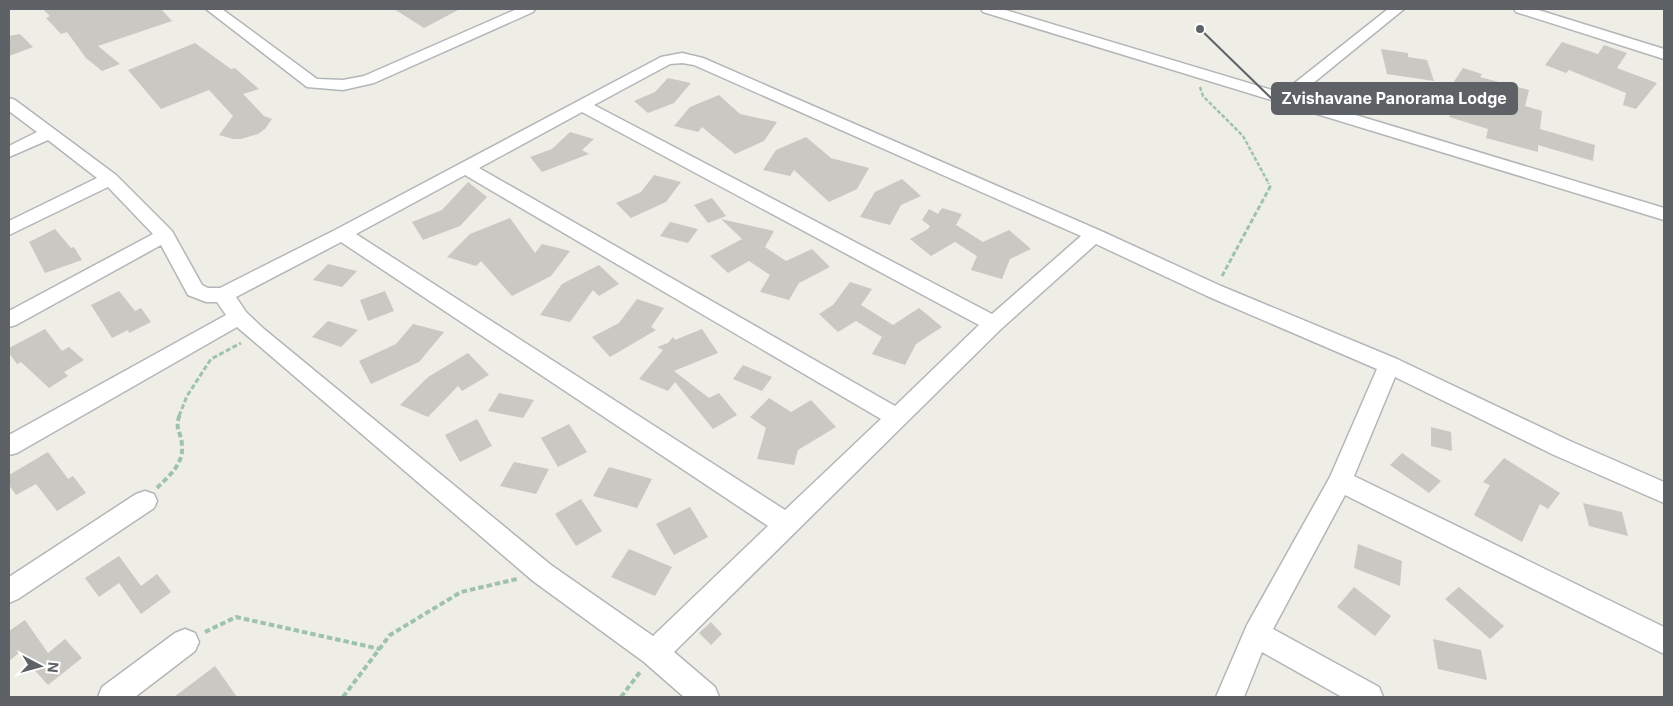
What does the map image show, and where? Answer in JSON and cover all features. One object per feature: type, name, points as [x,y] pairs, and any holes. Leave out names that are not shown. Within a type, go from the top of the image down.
[{"type":"street","points":[[213,9],[313,84],[343,85],[368,80],[528,9]]},
{"type":"street","points":[[1284,99],[1398,9]]},
{"type":"street","points":[[1521,9],[1664,54]]},
{"type":"street","points":[[997,10],[1664,214]]},
{"type":"street","points":[[9,103],[110,179],[166,235],[195,290],[206,295],[224,296],[666,60],[682,58],[698,61],[1094,234],[1214,291],[1389,365],[1562,448],[1664,493]]},
{"type":"street","points":[[582,105],[994,324]]},
{"type":"street","points":[[9,152],[50,132]]},
{"type":"street","points":[[466,168],[897,418]]},
{"type":"street","points":[[9,229],[110,179]]},
{"type":"street","points":[[342,234],[787,526]]},
{"type":"street","points":[[654,653],[994,324],[1094,234]]},
{"type":"street","points":[[9,320],[166,235]]},
{"type":"street","points":[[224,296],[239,317],[257,334],[542,573],[654,653],[705,697]]},
{"type":"street","points":[[9,446],[239,317]]},
{"type":"street","points":[[1230,697],[1256,634],[1340,481],[1389,365]]},
{"type":"street","points":[[1340,481],[1664,641]]},
{"type":"street","points":[[9,591],[145,501]]},
{"type":"street","points":[[1256,634],[1369,697]]},
{"type":"street","points":[[112,697],[184,642]]},
{"type":"path","points":[[1194,70],[1204,96],[1243,136],[1270,187],[1214,291]]},
{"type":"path","points":[[145,501],[175,470],[180,460],[182,445],[176,424],[188,396],[211,359],[257,334]]},
{"type":"path","points":[[343,697],[390,634],[461,592],[542,573]]},
{"type":"path","points":[[184,642],[236,617],[380,649]]},
{"type":"path","points":[[621,697],[654,653]]},
{"type":"building","points":[[43,9],[161,9],[172,21],[98,46],[120,64],[102,71],[86,58],[67,32],[61,34],[46,18],[50,16]]},
{"type":"building","points":[[394,9],[460,9],[424,28]]},
{"type":"building","points":[[20,34],[33,47],[9,56],[9,36]]},
{"type":"building","points":[[1562,42],[1598,54],[1604,45],[1627,53],[1617,68],[1657,83],[1636,109],[1623,105],[1626,93],[1569,70],[1566,73],[1545,65]]},
{"type":"building","points":[[195,43],[231,69],[235,68],[259,89],[243,94],[264,116],[272,119],[265,129],[258,134],[241,139],[219,135],[233,116],[209,90],[161,109],[128,70]]},
{"type":"building","points":[[1381,49],[1408,53],[1408,57],[1427,60],[1434,81],[1387,74]]},
{"type":"building","points":[[1463,68],[1482,74],[1480,77],[1529,90],[1525,106],[1542,111],[1540,129],[1595,145],[1593,161],[1538,145],[1538,152],[1486,138],[1488,129],[1449,117],[1462,84],[1453,83]]},
{"type":"building","points":[[668,78],[691,83],[674,103],[648,113],[634,101],[655,92]]},
{"type":"building","points":[[719,95],[740,114],[777,122],[764,141],[735,154],[702,127],[698,132],[674,126],[690,107]]},
{"type":"building","points":[[570,132],[594,139],[582,150],[589,154],[542,172],[530,157],[552,149]]},
{"type":"building","points":[[806,137],[831,158],[869,168],[857,189],[829,202],[794,170],[790,176],[763,170],[776,150]]},
{"type":"building","points":[[654,175],[681,182],[666,202],[631,218],[616,203],[641,192]]},
{"type":"building","points":[[902,179],[921,196],[901,205],[890,225],[860,217],[875,192]]},
{"type":"building","points":[[468,182],[487,197],[460,226],[423,240],[412,222],[442,210]]},
{"type":"building","points":[[712,198],[726,216],[708,223],[694,205]]},
{"type":"building","points":[[942,208],[962,214],[956,225],[983,242],[1009,230],[1031,249],[1010,259],[1002,279],[971,270],[977,256],[955,242],[931,256],[910,239],[930,226],[922,220],[929,209],[938,214]]},
{"type":"building","points":[[510,218],[535,253],[542,244],[570,251],[551,276],[512,296],[481,261],[476,266],[447,257],[470,234]]},
{"type":"building","points":[[721,219],[774,231],[765,247],[786,261],[812,249],[830,267],[799,283],[789,300],[760,292],[770,275],[749,261],[728,273],[710,256],[742,239]]},
{"type":"building","points":[[670,222],[698,229],[688,243],[660,236]]},
{"type":"building","points":[[55,229],[71,248],[74,247],[82,260],[45,273],[29,242]]},
{"type":"building","points":[[328,264],[357,271],[342,287],[313,280]]},
{"type":"building","points":[[599,265],[619,284],[599,296],[593,290],[570,322],[540,315],[562,284]]},
{"type":"building","points":[[850,282],[872,289],[861,305],[893,325],[919,308],[942,327],[916,344],[905,365],[872,354],[882,337],[856,321],[838,332],[819,314],[833,305]]},
{"type":"building","points":[[119,291],[135,311],[141,308],[151,322],[129,333],[128,330],[112,338],[91,305]]},
{"type":"building","points":[[385,291],[394,311],[368,321],[360,300]]},
{"type":"building","points":[[637,299],[664,308],[651,327],[656,330],[610,357],[592,337],[619,323]]},
{"type":"building","points":[[328,321],[358,330],[341,347],[312,337]]},
{"type":"building","points":[[413,324],[444,332],[419,362],[371,384],[359,361],[396,344]]},
{"type":"building","points":[[45,329],[62,351],[69,347],[84,360],[64,372],[68,376],[49,388],[21,362],[17,364],[9,353],[9,348]]},
{"type":"building","points":[[702,329],[718,353],[674,371],[709,398],[719,393],[737,415],[713,429],[675,382],[668,391],[639,379],[663,350],[657,347],[668,343],[673,337],[675,340]]},
{"type":"building","points":[[468,353],[489,375],[462,391],[458,386],[428,417],[400,405],[428,377]]},
{"type":"building","points":[[743,365],[772,377],[762,391],[733,379]]},
{"type":"building","points":[[499,393],[534,400],[523,418],[488,411]]},
{"type":"building","points":[[769,398],[791,412],[811,400],[836,427],[798,450],[794,465],[757,459],[766,428],[750,417]]},
{"type":"building","points":[[477,419],[492,446],[460,462],[445,435]]},
{"type":"building","points":[[569,424],[587,452],[558,467],[541,438]]},
{"type":"building","points":[[1431,427],[1451,432],[1452,451],[1431,446]]},
{"type":"building","points":[[48,452],[68,479],[73,476],[86,493],[57,511],[36,484],[16,495],[9,485],[9,475]]},
{"type":"building","points":[[1402,453],[1441,481],[1429,493],[1390,465]]},
{"type":"building","points":[[1504,458],[1560,493],[1548,509],[1540,504],[1522,542],[1474,515],[1490,485],[1483,482]]},
{"type":"building","points":[[514,462],[549,469],[536,494],[500,486]]},
{"type":"building","points":[[609,467],[652,479],[637,508],[593,496]]},
{"type":"building","points":[[581,499],[602,531],[576,546],[555,514]]},
{"type":"building","points":[[1583,503],[1622,512],[1628,536],[1589,526]]},
{"type":"building","points":[[690,507],[708,537],[674,555],[656,524]]},
{"type":"building","points":[[1358,544],[1402,561],[1400,586],[1354,568]]},
{"type":"building","points":[[629,549],[672,567],[655,596],[611,577]]},
{"type":"building","points":[[119,556],[141,586],[157,574],[171,592],[141,614],[119,583],[99,597],[85,578]]},
{"type":"building","points":[[1354,587],[1391,616],[1375,636],[1337,607]]},
{"type":"building","points":[[1459,587],[1504,626],[1490,639],[1445,599]]},
{"type":"building","points":[[25,620],[48,653],[65,639],[82,658],[48,685],[19,653],[9,661],[9,631]]},
{"type":"building","points":[[711,622],[722,634],[711,645],[699,633]]},
{"type":"building","points":[[1433,639],[1481,650],[1487,680],[1438,669]]},
{"type":"building","points":[[215,666],[237,697],[174,697]]},
{"type":"place","name":"Zvishavane Panorama Lodge","points":[[1200,29]]}]
